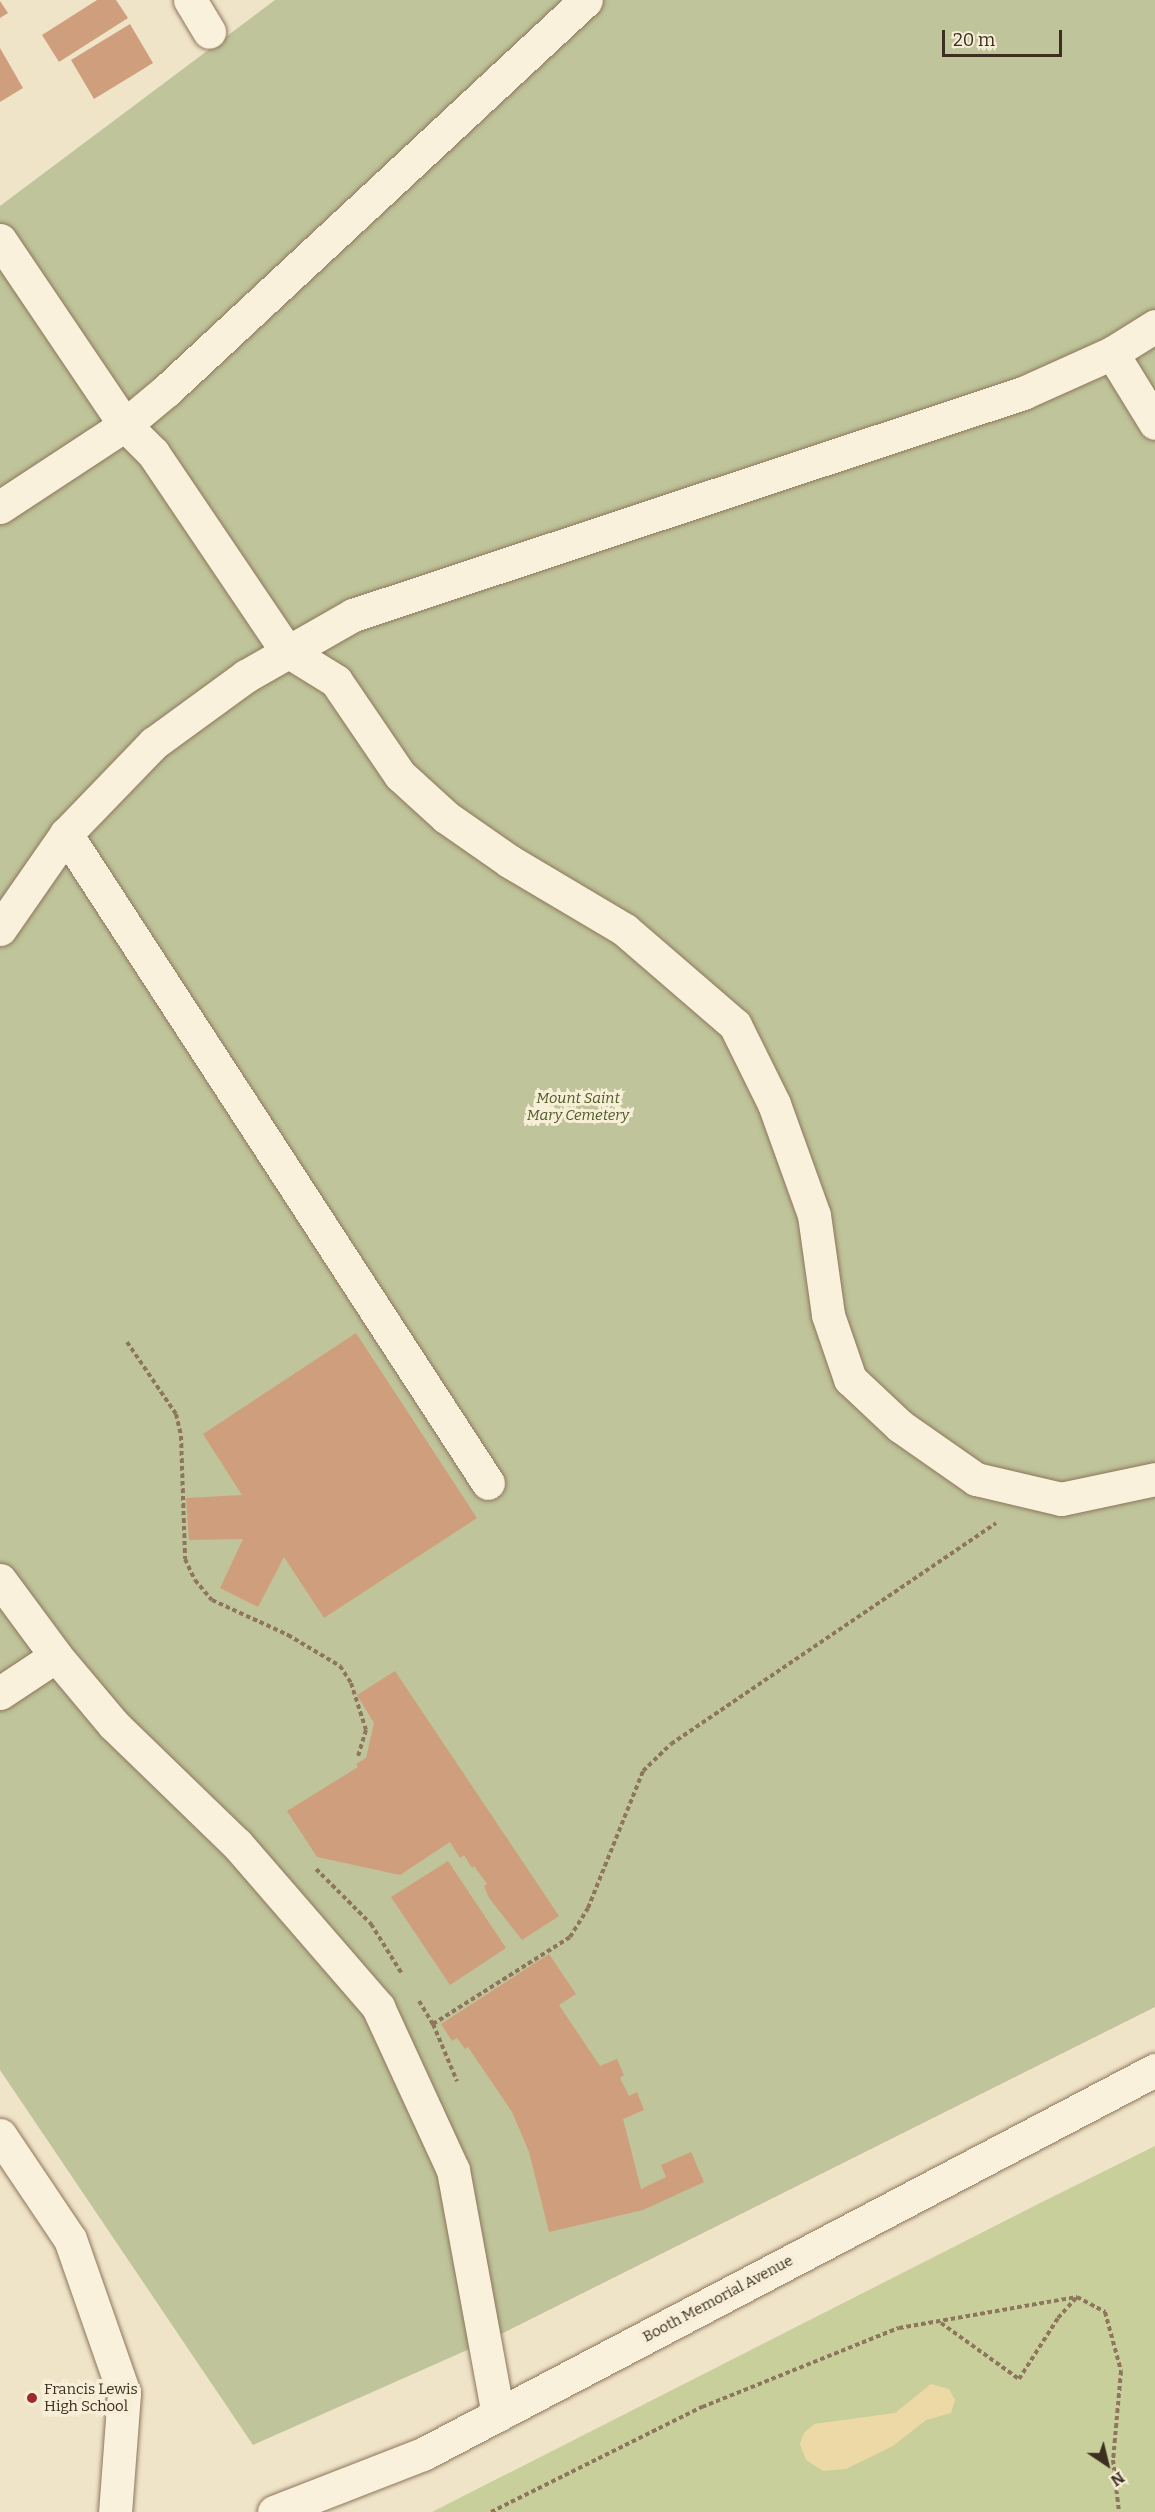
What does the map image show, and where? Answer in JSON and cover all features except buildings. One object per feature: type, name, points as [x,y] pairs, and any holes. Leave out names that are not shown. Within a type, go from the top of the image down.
[{"type":"street","points":[[190,0],[209,32]]},
{"type":"street","points":[[0,507],[125,425],[586,0]]},
{"type":"street","points":[[0,240],[125,425],[153,453],[286,650],[336,681],[400,775],[446,817],[509,861],[625,930],[735,1025],[774,1104],[814,1215],[828,1314],[850,1379],[900,1426],[976,1479],[1061,1499],[1129,1488],[1155,1479]]},
{"type":"street","points":[[0,929],[66,834],[154,743],[286,650],[353,615],[1023,393],[1112,353],[1155,326]]},
{"type":"street","points":[[1112,353],[1155,423]]},
{"type":"street","points":[[66,834],[488,1483]]},
{"type":"street","points":[[0,1580],[56,1656],[114,1725],[237,1844],[378,2007],[453,2170],[498,2415]]},
{"type":"street","points":[[0,1693],[56,1656]]},
{"type":"street","name":"Booth Memorial Avenue","points":[[274,2512],[423,2454],[1155,2070]]},
{"type":"street","points":[[0,2134],[70,2240],[124,2392],[115,2512]]},
{"type":"path","points":[[127,1342],[176,1414],[181,1436],[185,1559],[195,1580],[212,1600],[288,1635],[340,1666],[351,1683],[366,1730],[358,1756]]},
{"type":"path","points":[[415,1994],[433,2024],[570,1937],[588,1908],[643,1771],[671,1744],[1039,1494]]},
{"type":"path","points":[[316,1869],[371,1924],[408,1984]]},
{"type":"path","points":[[941,2322],[1019,2379],[1058,2318],[1077,2297]]},
{"type":"path","points":[[491,2512],[702,2407],[899,2328],[1077,2297],[1105,2312],[1121,2371],[1113,2460],[1119,2512]]},
{"type":"green space","name":"Mount Saint Mary Cemetery","points":[[275,0],[1155,0],[1155,2007],[483,2343],[253,2445],[0,2070],[0,206]]},
{"type":"green space","points":[[1155,2146],[1155,2512],[432,2512],[1040,2203]]},
{"type":"sand","points":[[931,2384],[949,2389],[955,2400],[951,2413],[926,2420],[893,2446],[846,2469],[823,2471],[806,2460],[800,2444],[804,2433],[814,2424],[895,2413]]},
{"type":"place","name":"Francis Lewis High School","points":[[32,2398]]}]
